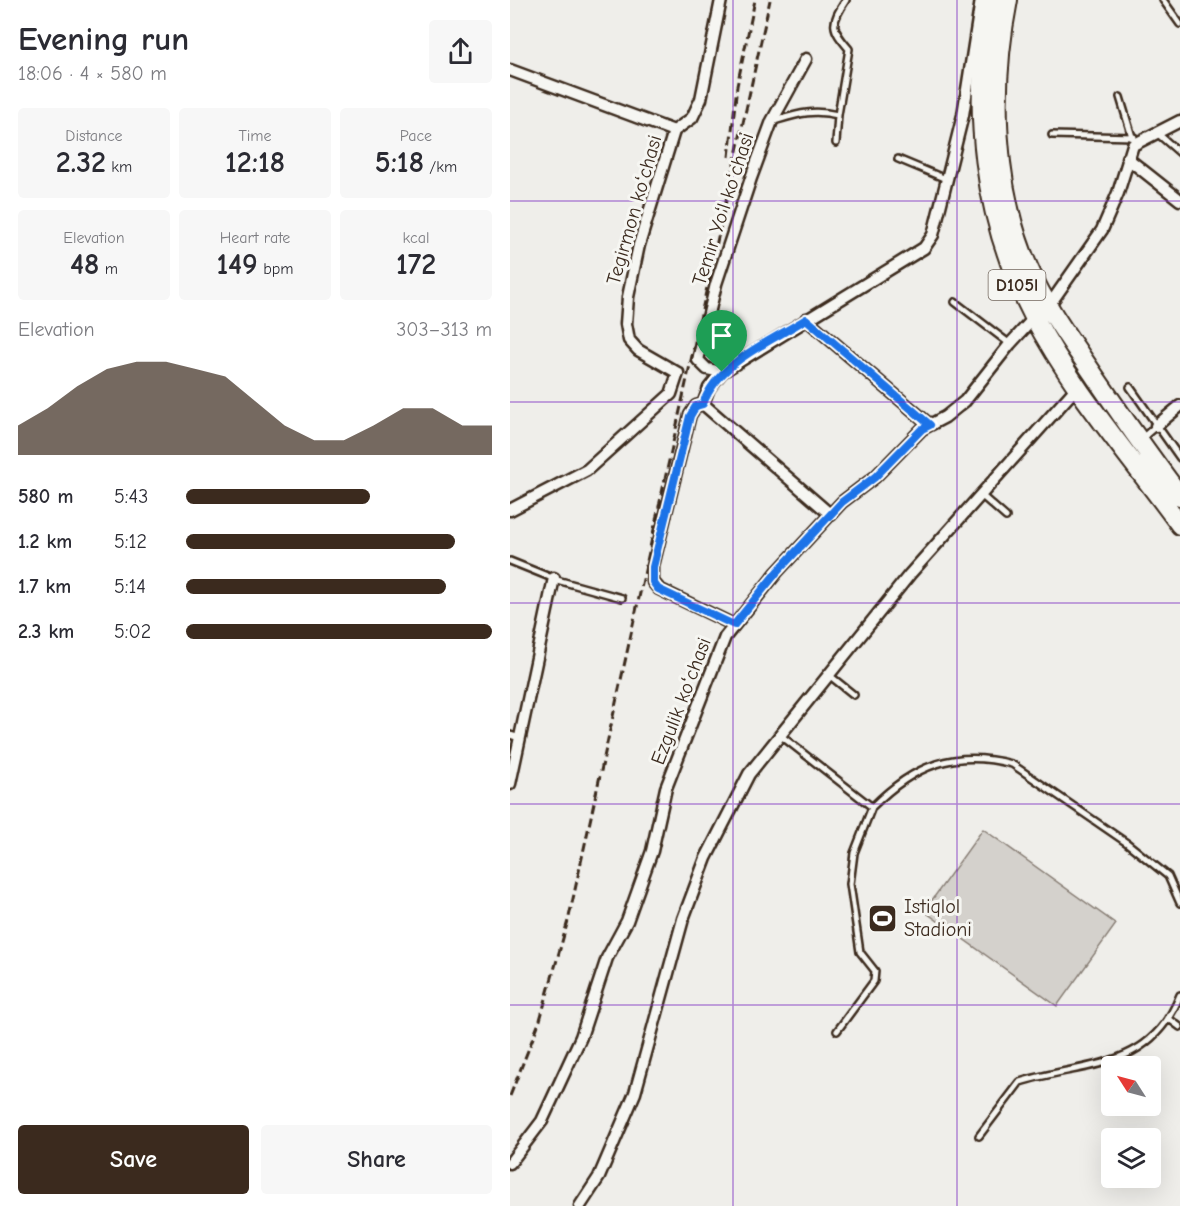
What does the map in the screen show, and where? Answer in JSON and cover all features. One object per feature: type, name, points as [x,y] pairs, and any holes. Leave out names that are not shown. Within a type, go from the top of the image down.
[{"type":"highway","name":"D105l","points":[[992,0],[980,90],[985,163],[1003,245],[1017,284],[1180,496]]},
{"type":"highway","name":"D105l","points":[[1008,0],[999,54],[998,122],[1002,163],[1017,235],[1041,313],[1077,387],[1180,525]]},
{"type":"street","name":"Tegirmon koʻchasi","points":[[510,510],[587,470],[671,394],[678,373],[638,350],[629,340],[626,324],[628,297],[639,245],[674,131],[692,118],[700,99],[721,0]]},
{"type":"street","points":[[703,404],[709,388],[722,372],[924,248],[933,235],[963,115],[981,0]]},
{"type":"street","name":"Temir Yoʻl koʻchasi","points":[[722,372],[707,369],[698,360],[716,284],[772,121],[806,59]]},
{"type":"street","points":[[510,70],[674,131]]},
{"type":"street","points":[[1133,141],[1157,133],[1180,121]]},
{"type":"street","name":"Ezgulik koʻchasi","points":[[510,1162],[542,1121],[581,1037],[607,958],[627,921],[652,851],[666,788],[725,637],[777,572],[842,502],[875,477],[922,429],[965,401],[1010,344],[1041,313],[1102,230],[1118,193],[1133,141]]},
{"type":"street","points":[[1127,158],[1180,200]]},
{"type":"street","points":[[806,319],[930,425]]},
{"type":"street","points":[[580,1206],[599,1177],[635,1093],[678,935],[706,858],[748,774],[910,574],[1077,387]]},
{"type":"street","points":[[703,404],[831,515]]},
{"type":"street","points":[[703,404],[696,406],[690,416],[653,567],[653,582],[658,589],[734,625]]},
{"type":"street","points":[[1156,426],[1180,406]]},
{"type":"street","points":[[510,784],[515,736],[554,578]]},
{"type":"lane","points":[[836,143],[838,115],[849,49],[835,33],[833,23],[846,0]]},
{"type":"lane","points":[[1163,0],[1180,24]]},
{"type":"lane","points":[[1052,135],[1133,141],[1120,97]]},
{"type":"lane","points":[[772,121],[798,112],[838,115]]},
{"type":"lane","points":[[1157,133],[1180,153]]},
{"type":"lane","points":[[898,159],[947,179]]},
{"type":"lane","points":[[955,302],[1010,344]]},
{"type":"lane","points":[[1130,387],[1180,458]]},
{"type":"lane","points":[[1138,442],[1156,426]]},
{"type":"lane","points":[[981,495],[1006,517]]},
{"type":"lane","points":[[510,561],[554,578],[622,598]]},
{"type":"lane","points":[[829,675],[854,695]]},
{"type":"lane","points":[[780,735],[872,807]]},
{"type":"lane","points":[[837,1031],[874,981],[875,971],[860,952],[850,884],[854,853],[872,807],[921,770],[951,758],[994,759],[1012,764],[1127,843],[1168,876],[1180,903]]},
{"type":"lane","points":[[979,1136],[1020,1083],[1108,1063],[1132,1052],[1150,1038],[1168,1018],[1180,995]]},
{"type":"lane","points":[[1168,1018],[1180,1028]]},
{"type":"shaded area","points":[[983,829],[1116,924],[1057,1006],[924,911]]},
{"type":"railway","points":[[729,157],[737,86],[755,0]]},
{"type":"railway","points":[[510,1096],[540,1020],[569,917],[770,0]]},
{"type":"place","name":"Istiqlol Stadioni","points":[[883,918]]},
{"type":"route","points":[[806,319],[930,425],[922,429],[875,477],[842,502],[777,572],[734,625],[658,589],[653,582],[653,567],[690,416],[696,406],[703,404],[709,388],[722,372],[806,319]]}]
